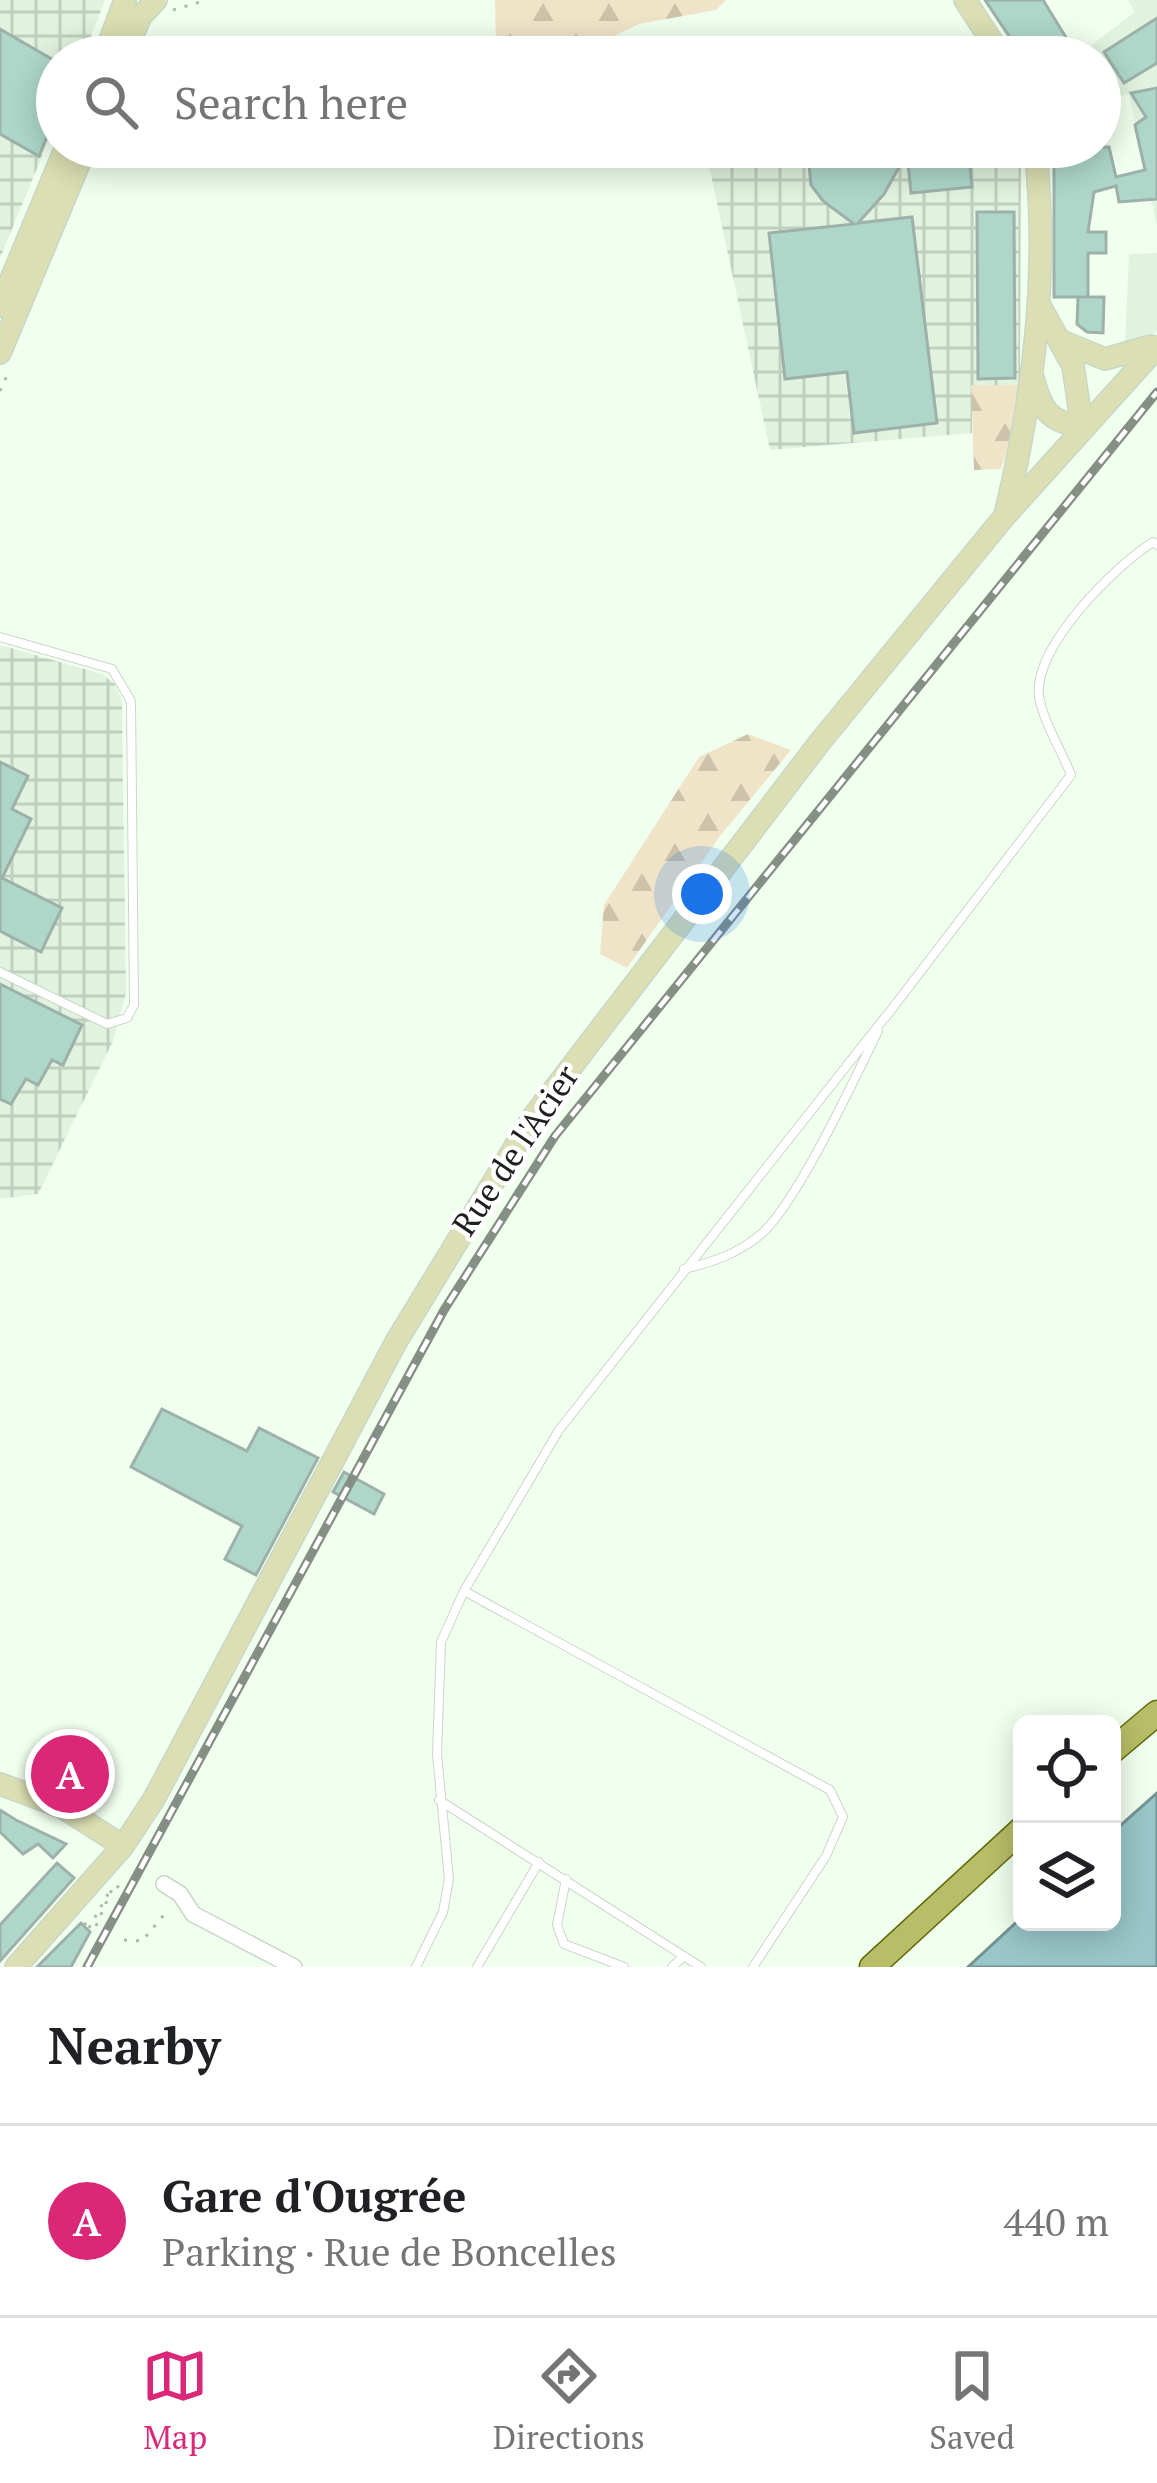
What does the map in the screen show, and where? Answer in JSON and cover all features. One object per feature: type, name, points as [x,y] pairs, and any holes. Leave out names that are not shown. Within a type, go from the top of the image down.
[{"type":"main road","points":[[112,36],[125,0]]},
{"type":"main road","points":[[964,0],[988,36]]},
{"type":"main road","points":[[132,36],[141,16],[160,7]]},
{"type":"main road","points":[[0,306],[57,168]]},
{"type":"main road","points":[[0,352],[77,168]]},
{"type":"main road","points":[[1004,517],[1033,378],[1039,304],[1035,168]]},
{"type":"main road","points":[[1033,378],[1040,405],[1052,418],[1082,426],[1077,380],[1039,304]]},
{"type":"main road","points":[[1061,341],[1084,353],[1115,359],[1157,345]]},
{"type":"main road","name":"Rue de l'Acier","points":[[16,1967],[123,1846],[216,1688],[396,1342],[533,1117],[737,847],[1004,517],[1157,345]]},
{"type":"main road","points":[[1121,1743],[1157,1713]]},
{"type":"main road","points":[[0,1784],[62,1808],[123,1846]]},
{"type":"main road","points":[[872,1967],[1013,1837]]},
{"type":"street","points":[[164,1884],[180,1894],[194,1914],[294,1967]]},
{"type":"lane","points":[[416,1967],[442,1912],[449,1880],[439,1800],[441,1642],[464,1591],[559,1430],[1072,775],[1038,694],[1047,664],[1062,632],[1091,598],[1135,553],[1153,542],[1157,545]]},
{"type":"lane","points":[[0,637],[112,669],[131,701],[134,1005],[127,1018],[107,1024],[0,972]]},
{"type":"lane","points":[[682,1269],[725,1259],[765,1232],[827,1131],[886,1016]]},
{"type":"lane","points":[[464,1591],[830,1790],[843,1817],[826,1856],[753,1967]]},
{"type":"lane","points":[[439,1800],[701,1967]]},
{"type":"lane","points":[[477,1967],[539,1862]]},
{"type":"lane","points":[[566,1879],[557,1925],[564,1944],[624,1967]]},
{"type":"lane","points":[[672,1967],[684,1956]]},
{"type":"path","points":[[160,7],[207,0]]},
{"type":"path","points":[[94,1929],[123,1879]]},
{"type":"path","points":[[124,1940],[142,1941],[180,1894]]},
{"type":"shaded area","points":[[0,0],[105,0],[91,36],[36,36],[37,168],[0,258]]},
{"type":"shaded area","points":[[1128,0],[1157,0],[1157,226],[1129,94],[1121,96],[1121,36],[1104,36],[1135,12]]},
{"type":"shaded area","points":[[710,168],[1021,168],[1020,385],[972,385],[972,433],[770,450]]},
{"type":"shaded area","points":[[1157,253],[1157,331],[1139,343],[1125,344],[1129,254]]},
{"type":"shaded area","points":[[0,645],[102,674],[115,684],[122,701],[126,993],[113,1041],[38,1194],[0,1199]]},
{"type":"green space","points":[[495,0],[726,0],[716,10],[639,24],[614,36],[496,36]]},
{"type":"green space","points":[[971,385],[1020,385],[1017,420],[1001,469],[974,470]]},
{"type":"green space","points":[[748,734],[791,750],[720,836],[627,968],[600,954],[604,905],[699,757]]},
{"type":"water","points":[[1157,1793],[1157,1967],[968,1967],[1013,1925],[1013,1931],[1121,1931],[1121,1825]]},
{"type":"building","points":[[985,0],[1043,0],[1065,36],[1009,36]]},
{"type":"building","points":[[1157,18],[1157,63],[1124,83],[1121,41]]},
{"type":"building","points":[[0,29],[36,50],[36,154],[0,134]]},
{"type":"building","points":[[1157,88],[1157,199],[1119,202],[1116,186],[1094,192],[1088,232],[1106,232],[1106,253],[1088,253],[1088,297],[1054,297],[1054,168],[1114,168],[1116,177],[1145,170],[1135,125],[1146,117],[1131,93]]},
{"type":"building","points":[[809,168],[899,168],[884,194],[858,223],[912,217],[937,423],[854,433],[847,372],[785,379],[769,233],[854,224],[823,201],[811,185]]},
{"type":"building","points":[[908,168],[970,168],[972,187],[911,193]]},
{"type":"building","points":[[977,212],[1014,212],[1015,378],[978,379]]},
{"type":"building","points":[[1078,297],[1104,297],[1103,333],[1087,332],[1077,324]]},
{"type":"building","points":[[0,762],[28,776],[12,809],[31,819],[2,878],[62,908],[41,952],[0,931]]},
{"type":"building","points":[[0,984],[82,1025],[63,1065],[52,1060],[38,1085],[26,1079],[11,1104],[0,1099]]},
{"type":"building","points":[[162,1409],[247,1451],[259,1428],[318,1458],[256,1575],[225,1559],[242,1526],[131,1467]]},
{"type":"building","points":[[344,1472],[384,1494],[374,1514],[333,1492]]},
{"type":"building","points":[[0,1810],[66,1844],[53,1858],[38,1844],[23,1854],[0,1832]]},
{"type":"building","points":[[57,1863],[74,1878],[0,1961],[0,1925]]},
{"type":"building","points":[[81,1923],[90,1932],[71,1967],[37,1967]]},
{"type":"railway","points":[[87,1967],[444,1310],[555,1136],[1157,392]]},
{"type":"place","name":"Gare d'Ougrée","points":[[70,1774]]}]
